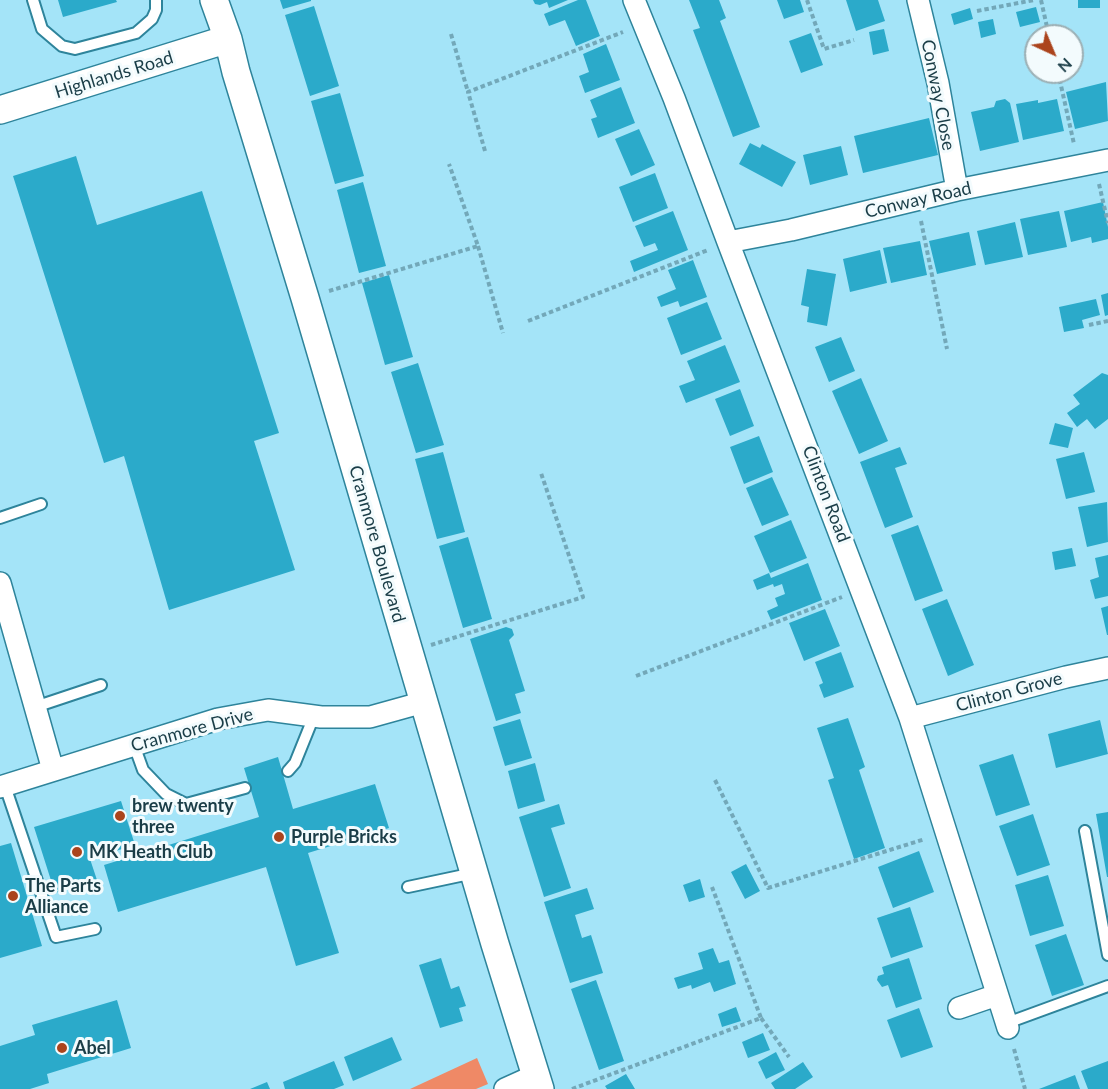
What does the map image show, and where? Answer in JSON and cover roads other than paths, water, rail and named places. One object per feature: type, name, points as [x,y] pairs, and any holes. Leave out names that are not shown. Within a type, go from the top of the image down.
[{"type":"street","name":"Cranmore Boulevard","points":[[214,0],[228,39],[474,873],[538,1082]]},
{"type":"street","name":"Clinton Road","points":[[634,0],[674,98],[910,718],[1007,1026]]},
{"type":"street","name":"Conway Close","points":[[918,0],[938,83],[957,190]]},
{"type":"street","name":"Highlands Road","points":[[0,110],[228,39]]},
{"type":"street","name":"Conway Road","points":[[728,242],[957,190],[1094,163]]},
{"type":"street","points":[[0,583],[6,628],[35,707],[53,770]]},
{"type":"street","name":"Clinton Grove","points":[[910,718],[1108,668]]},
{"type":"street","name":"Cranmore Drive","points":[[3,787],[218,719],[268,710],[314,716],[370,717],[424,702]]},
{"type":"street","points":[[959,1008],[997,995]]},
{"type":"street","points":[[505,1089],[538,1082]]},
{"type":"lane","points":[[33,0],[42,29],[62,46],[75,49],[136,33],[152,19],[156,10],[156,0]]},
{"type":"lane","points":[[0,518],[41,504]]},
{"type":"lane","points":[[35,707],[101,685]]},
{"type":"lane","points":[[288,771],[295,763],[314,716]]},
{"type":"lane","points":[[134,745],[143,770],[166,794],[186,804],[245,788]]},
{"type":"lane","points":[[3,787],[56,937],[95,929]]},
{"type":"lane","points":[[1085,831],[1108,955]]},
{"type":"lane","points":[[408,887],[474,873]]},
{"type":"lane","points":[[1007,1026],[1108,986]]},
{"type":"place","name":"brew twenty three","points":[[120,816]]},
{"type":"place","name":"Purple Bricks","points":[[279,837]]},
{"type":"place","name":"MK Heath Club","points":[[77,852]]},
{"type":"place","name":"The Parts Alliance","points":[[13,896]]},
{"type":"place","name":"Abel","points":[[62,1048]]}]
